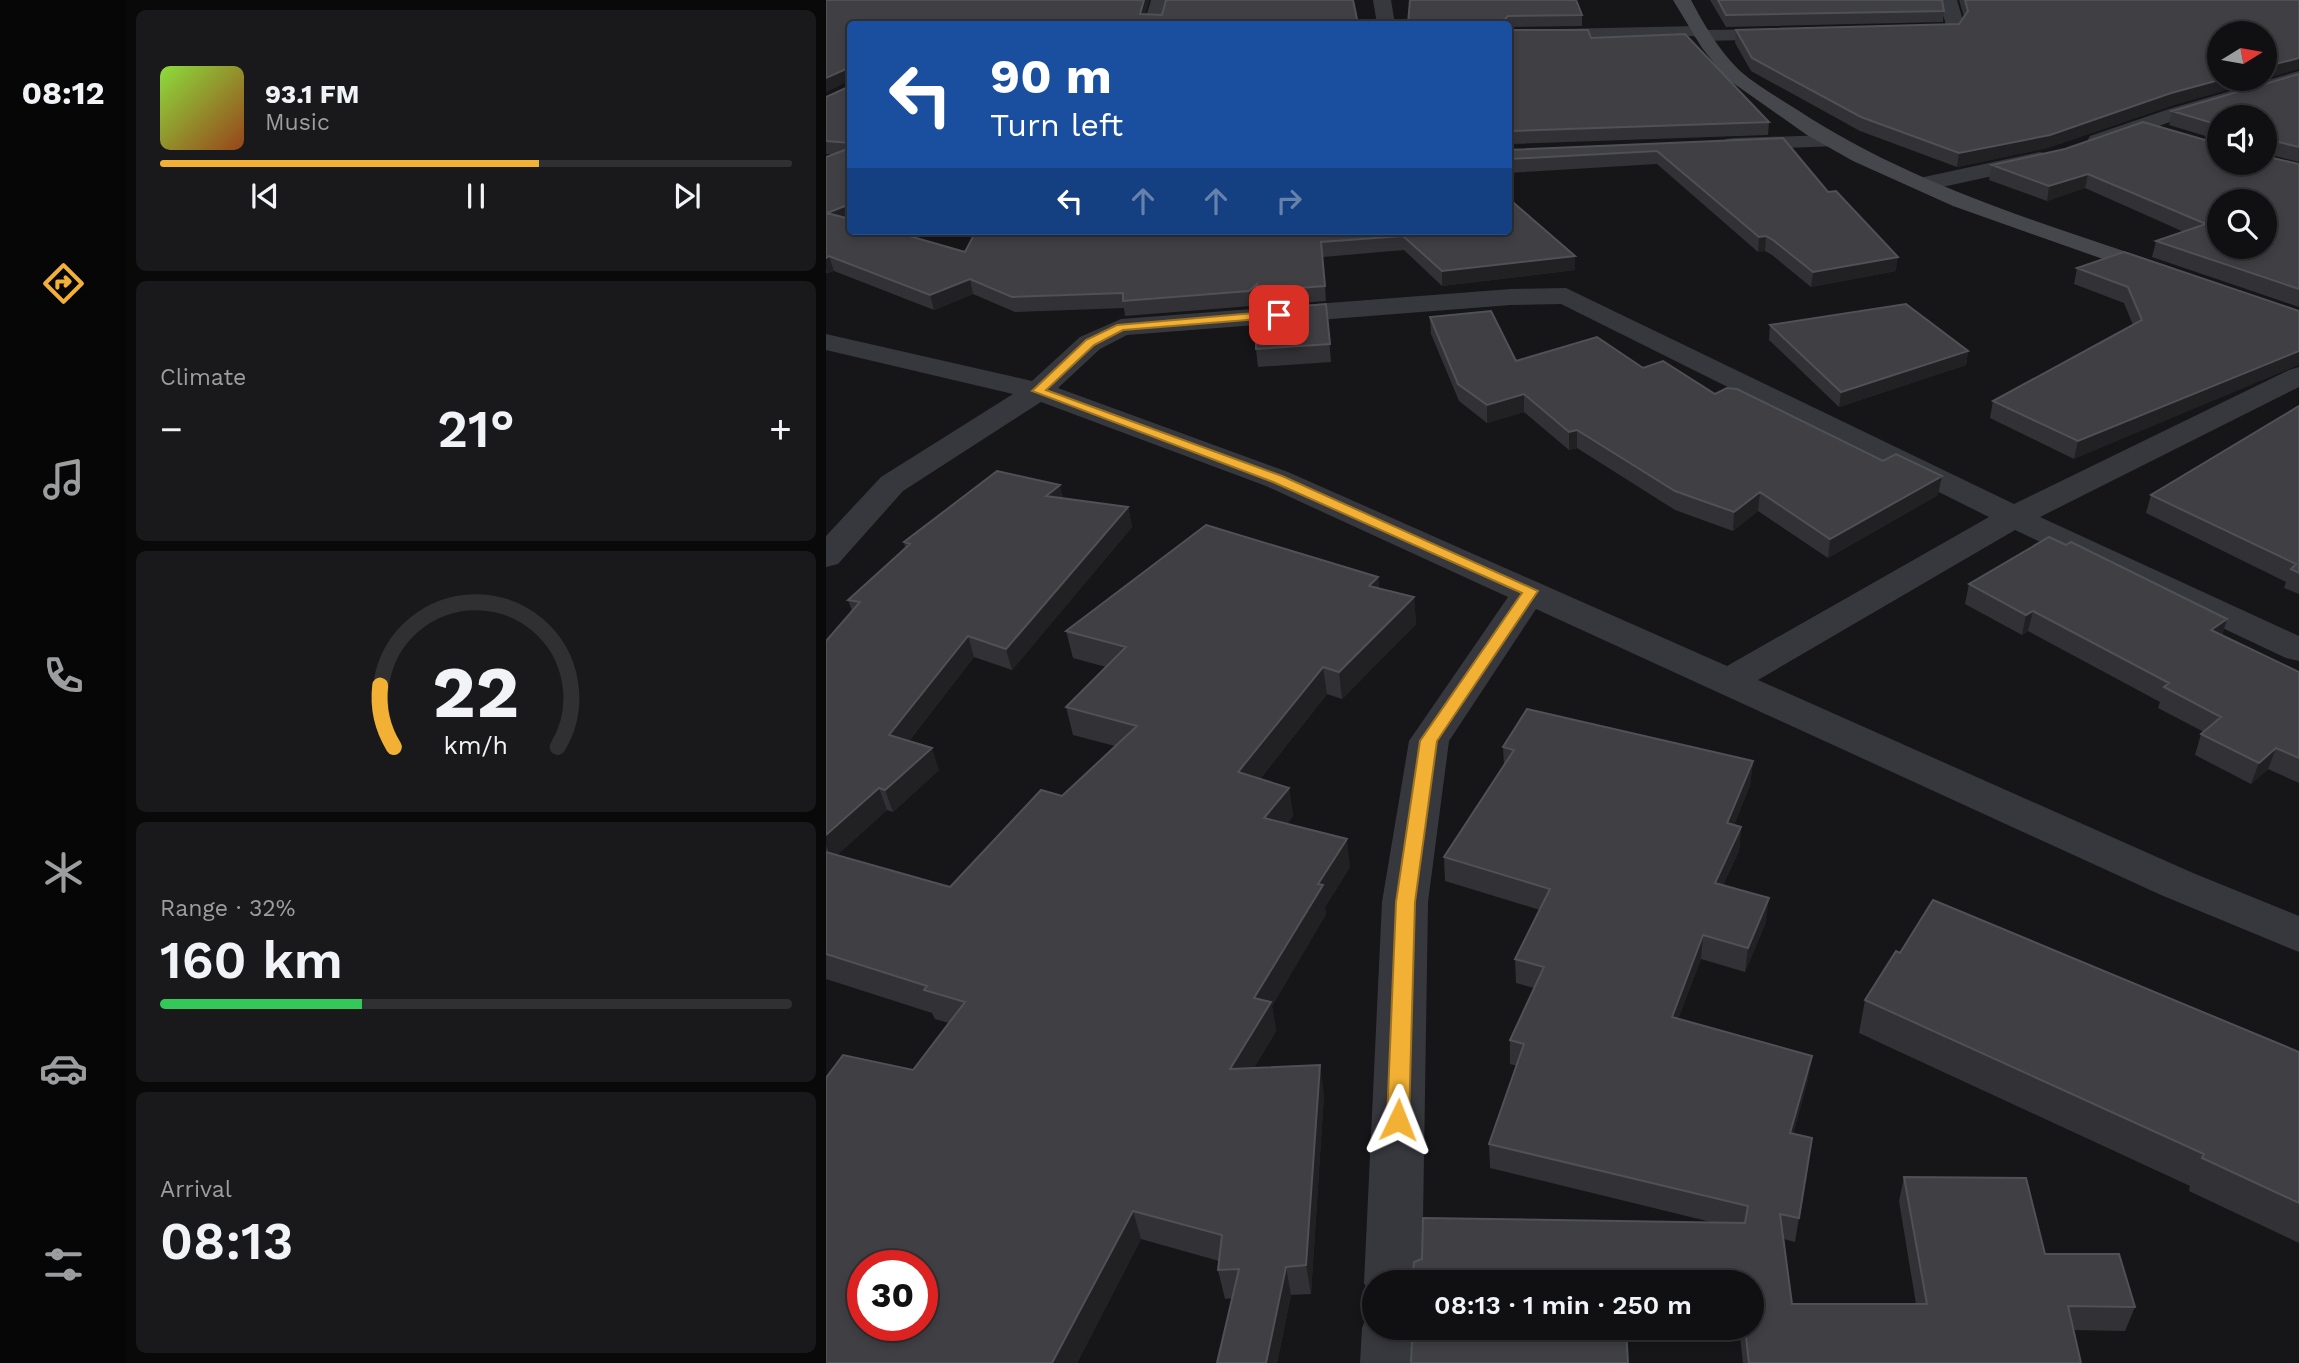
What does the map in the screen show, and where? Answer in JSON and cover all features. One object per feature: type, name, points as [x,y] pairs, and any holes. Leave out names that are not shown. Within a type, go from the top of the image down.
[{"type":"street","points":[[1154,21],[1160,0]]},
{"type":"street","points":[[1382,0],[1386,21]]},
{"type":"street","points":[[1682,0],[1700,34],[1733,74],[1830,141],[1924,184],[2022,223],[2191,282]]},
{"type":"street","points":[[1890,32],[1951,30],[1955,24],[1948,0]]},
{"type":"street","points":[[1512,35],[1812,33]]},
{"type":"street","points":[[1924,184],[2072,150],[2299,77]]},
{"type":"street","points":[[2140,126],[2180,138]]},
{"type":"street","points":[[1707,145],[1830,141]]},
{"type":"street","points":[[826,557],[892,484],[1038,391],[1090,343],[1121,327],[1511,297],[1566,296],[2014,517],[2299,650]]},
{"type":"street","points":[[826,342],[1038,391],[1277,479],[2177,884],[2299,935]]},
{"type":"street","points":[[1729,681],[2014,517],[2299,376]]},
{"type":"street","points":[[1393,1270],[1405,902],[1429,741],[1530,591]]},
{"type":"street","points":[[1390,1363],[1391,1340]]},
{"type":"building","points":[[826,0],[1144,0],[1140,14],[1162,15],[1166,0],[1353,0],[1357,21],[847,21],[847,69],[826,78]]},
{"type":"building","points":[[1410,0],[1576,0],[1582,15],[1508,16],[1505,21],[1408,21]]},
{"type":"building","points":[[1718,0],[1942,0],[1944,11],[1726,15]]},
{"type":"building","points":[[1965,0],[2299,0],[2299,58],[2277,64],[2277,21],[2207,21],[2207,83],[2050,135],[1959,153],[1861,117],[1752,58],[1736,30],[1959,24],[1968,11]]},
{"type":"building","points":[[1512,30],[1588,30],[1591,38],[1685,34],[1769,122],[1512,131]]},
{"type":"building","points":[[2299,74],[2299,147],[2277,142],[2277,105],[2207,105],[2207,121],[2172,111],[2241,91],[2277,91],[2277,80]]},
{"type":"building","points":[[847,87],[847,143],[826,141],[826,97]]},
{"type":"building","points":[[2143,122],[2207,141],[2207,175],[2277,175],[2277,159],[2299,164],[2299,289],[2210,259],[2277,259],[2277,189],[2207,189],[2207,258],[2156,241],[2206,224],[2088,174],[2049,186],[1992,165],[2065,149]]},
{"type":"building","points":[[1783,138],[1828,192],[1836,191],[1898,257],[1813,272],[1773,240],[1766,236],[1759,237],[1657,151],[1512,159],[1512,150]]},
{"type":"building","points":[[847,149],[847,205],[827,213],[847,218],[847,235],[906,235],[965,252],[974,235],[1512,235],[1512,201],[1575,256],[1442,271],[1403,236],[1321,242],[1325,286],[1257,291],[1257,284],[1249,291],[1123,301],[1123,293],[1012,297],[970,279],[930,295],[829,256],[826,258],[826,157]]},
{"type":"building","points":[[2124,252],[2299,311],[2299,351],[2078,441],[1993,401],[2142,320],[2128,287],[2077,268]]},
{"type":"building","points":[[1326,304],[1330,344],[1256,349],[1256,310]]},
{"type":"building","points":[[1906,304],[1968,351],[1841,392],[1770,325]]},
{"type":"building","points":[[1491,311],[1516,361],[1597,337],[1643,368],[1663,361],[1715,394],[1727,388],[1737,389],[1883,461],[1896,454],[1942,476],[1830,539],[1760,492],[1734,512],[1675,491],[1577,430],[1569,432],[1524,394],[1487,405],[1458,384],[1430,317]]},
{"type":"building","points":[[2299,406],[2299,573],[2291,569],[2296,564],[2151,495]]},
{"type":"building","points":[[997,471],[1060,485],[1046,496],[1128,507],[1006,649],[968,636],[889,735],[932,748],[885,790],[879,788],[826,835],[826,641],[860,602],[848,600],[910,544],[904,542]]},
{"type":"building","points":[[1206,525],[1378,577],[1369,586],[1414,597],[1339,672],[1323,667],[1238,772],[1289,788],[1264,818],[1347,839],[1318,884],[1323,885],[1254,998],[1271,1002],[1230,1069],[1320,1065],[1306,1265],[1286,1267],[1266,1363],[1217,1363],[1239,1269],[1218,1270],[1222,1235],[1133,1211],[1052,1363],[826,1363],[826,1078],[843,1055],[913,1070],[965,1002],[924,990],[927,986],[826,954],[826,852],[950,887],[1041,790],[1062,796],[1137,726],[1066,707],[1126,647],[1066,631]]},
{"type":"building","points":[[2049,537],[2066,545],[2071,542],[2227,619],[2211,630],[2299,672],[2299,758],[2276,748],[2259,763],[2201,734],[2221,717],[2164,687],[2169,683],[2033,611],[2026,615],[1969,584]]},
{"type":"building","points":[[1527,709],[1753,761],[1727,823],[1741,827],[1715,883],[1769,898],[1748,948],[1703,935],[1672,1017],[1812,1056],[1790,1133],[1812,1138],[1799,1218],[1780,1214],[1792,1304],[1927,1304],[1904,1177],[2026,1178],[2045,1254],[2119,1254],[2135,1307],[2068,1306],[2081,1363],[1749,1363],[1746,1340],[1764,1340],[1764,1270],[1413,1270],[1414,1262],[1422,1259],[1423,1218],[1745,1223],[1748,1206],[1489,1144],[1524,1044],[1510,1040],[1544,967],[1515,959],[1550,889],[1444,857],[1514,750],[1503,747]]},
{"type":"building","points":[[1933,900],[2299,1052],[2299,1203],[2202,1158],[2204,1154],[1865,1000],[1896,951],[1900,953]]},
{"type":"building","points":[[1627,1340],[1628,1363],[1411,1363],[1412,1342]]},
{"type":"route","points":[[1279,315],[1121,327],[1090,343],[1038,391],[1277,479],[1530,591],[1429,741],[1405,902],[1398,1120]]}]
